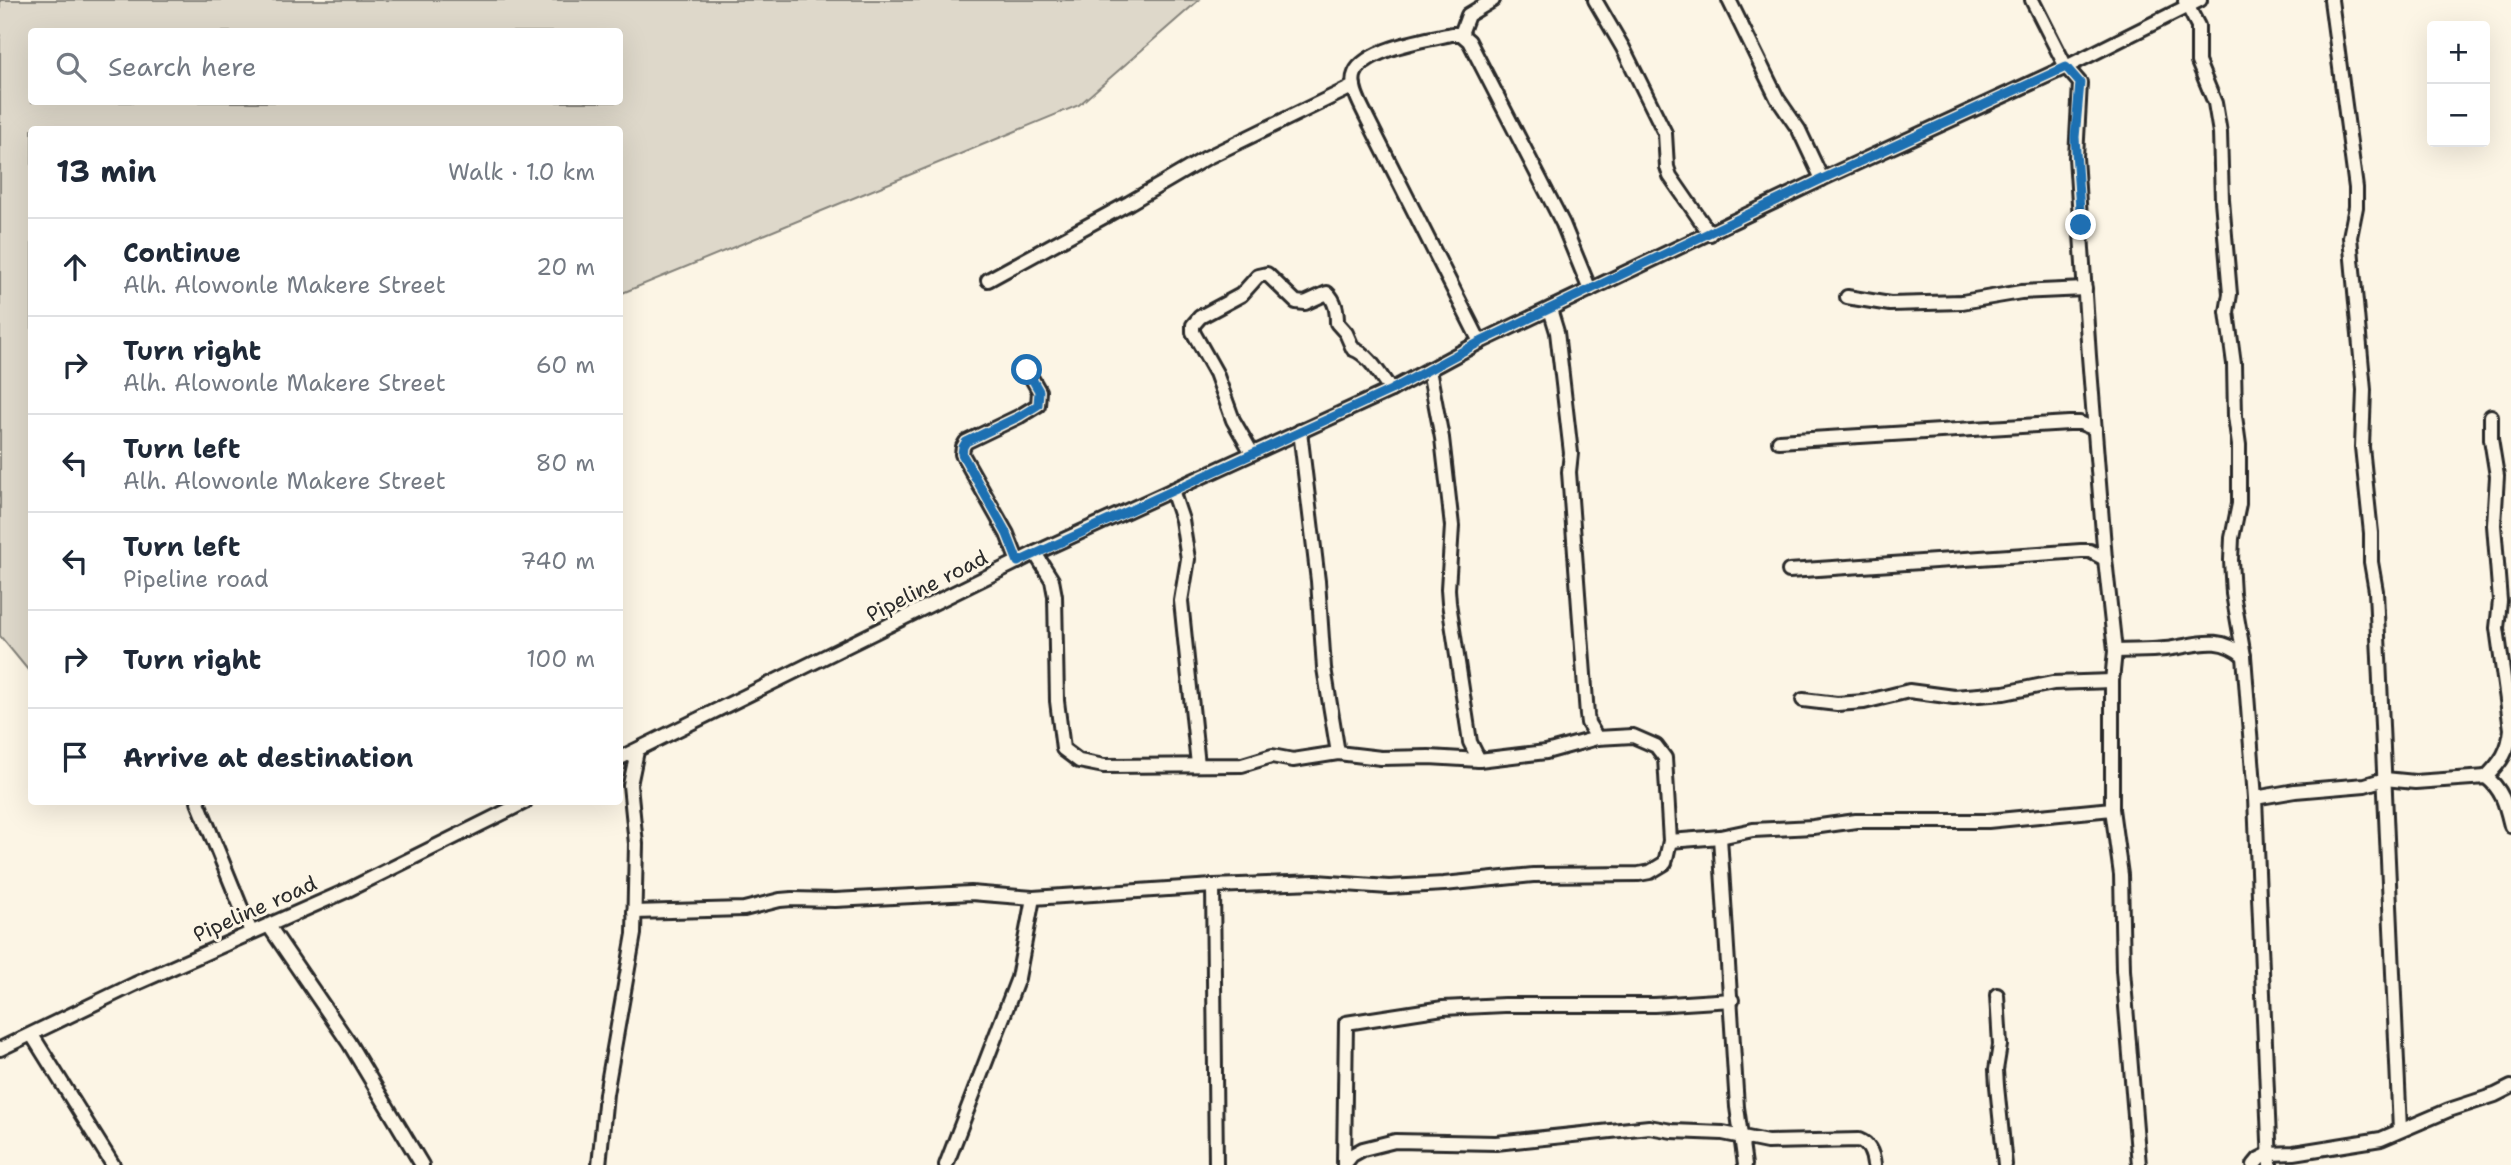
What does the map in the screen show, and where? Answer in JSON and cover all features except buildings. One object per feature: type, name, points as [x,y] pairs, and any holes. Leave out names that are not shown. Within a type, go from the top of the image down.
[{"type":"street","points":[[1461,34],[1468,15],[1493,0]]},
{"type":"street","points":[[1595,0],[1623,48],[1665,133],[1670,176],[1710,234]]},
{"type":"street","points":[[1729,0],[1777,98],[1799,130],[1822,179]]},
{"type":"street","points":[[2032,0],[2066,67],[2080,83],[2075,137],[2105,559],[2115,650],[2112,681],[2112,809],[2121,874],[2123,970],[2139,1165]]},
{"type":"street","name":"Pipeline road","points":[[623,757],[1035,553],[1391,390],[1480,342],[1822,179],[2066,67],[2200,0]]},
{"type":"street","points":[[2331,0],[2356,188],[2356,207],[2350,237],[2364,390],[2361,431],[2375,591],[2400,1130]]},
{"type":"street","points":[[2188,8],[2199,32],[2198,62],[2215,103],[2220,133],[2222,200],[2230,294],[2227,312],[2234,364],[2235,416],[2239,445],[2239,504],[2232,538],[2231,560],[2233,594],[2244,656],[2255,798],[2269,1160]]},
{"type":"street","points":[[1461,34],[1425,40],[1370,58],[1355,73],[1354,86],[1366,116],[1480,342]]},
{"type":"street","points":[[1461,34],[1469,41],[1563,224],[1590,290]]},
{"type":"street","points":[[988,280],[1206,158],[1354,86]]},
{"type":"street","points":[[1252,453],[1233,420],[1216,373],[1197,342],[1193,325],[1200,317],[1241,295],[1258,276],[1267,274],[1296,303],[1304,303],[1326,293],[1330,296],[1337,310],[1337,323],[1346,333],[1353,349],[1367,357],[1391,390]]},
{"type":"street","points":[[1847,298],[1890,304],[1962,302],[2021,292],[2085,289]]},
{"type":"street","points":[[1550,309],[1557,331],[1571,453],[1569,472],[1587,715],[1588,723],[1597,738]]},
{"type":"street","points":[[1018,562],[1003,527],[962,454],[966,442],[1038,405],[1039,391],[1027,370]]},
{"type":"street","points":[[1429,370],[1442,438],[1452,526],[1448,589],[1471,742],[1479,760]]},
{"type":"street","points":[[2486,777],[2505,755],[2510,745],[2511,729],[2497,628],[2500,601],[2494,526],[2497,476],[2491,439],[2491,416]]},
{"type":"street","points":[[1779,441],[2069,423],[2080,423],[2095,429]]},
{"type":"street","points":[[1300,431],[1318,581],[1324,668],[1338,753]]},
{"type":"street","points":[[1172,490],[1182,520],[1188,559],[1181,601],[1198,765]]},
{"type":"street","points":[[1789,571],[2081,551],[2090,551],[2105,559]]},
{"type":"street","points":[[634,912],[744,909],[792,899],[835,900],[971,893],[1033,898],[1316,882],[1389,887],[1533,875],[1639,874],[1650,873],[1665,863],[1670,841],[1665,758],[1656,746],[1633,736],[1597,738],[1532,755],[1479,760],[1381,758],[1338,753],[1293,760],[1272,756],[1242,765],[1094,764],[1079,761],[1063,749],[1057,701],[1055,596],[1052,580],[1035,553]]},
{"type":"street","points":[[2115,650],[2154,650],[2208,642],[2233,647],[2244,656]]},
{"type":"street","points":[[1803,700],[1837,704],[1864,702],[1909,691],[1954,697],[2004,693],[2053,683],[2112,681]]},
{"type":"street","points":[[599,1165],[600,1129],[634,934],[636,844],[631,785],[637,751]]},
{"type":"street","points":[[2255,798],[2295,791],[2365,785],[2385,779],[2415,782],[2486,777],[2496,784],[2502,793],[2511,826]]},
{"type":"street","points":[[623,778],[631,785]]},
{"type":"street","points":[[199,805],[251,932]]},
{"type":"street","name":"Pipeline road","points":[[0,1049],[135,984],[378,875],[519,805]]},
{"type":"street","points":[[1670,841],[1856,821],[1988,821],[2112,809]]},
{"type":"street","points":[[1720,837],[1737,1107],[1743,1135],[1745,1165]]},
{"type":"street","points":[[1213,886],[1216,1165]]},
{"type":"street","points":[[946,1165],[1018,978],[1033,898]]},
{"type":"street","points":[[269,926],[349,1043],[422,1165]]},
{"type":"street","points":[[1997,995],[2000,1045],[1997,1078],[2006,1165]]},
{"type":"street","points":[[1344,1164],[1346,1023],[1443,1008],[1504,1005],[1654,1005],[1732,1000]]},
{"type":"street","points":[[32,1035],[113,1165]]},
{"type":"street","points":[[2254,1165],[2259,1159],[2269,1160],[2294,1153],[2369,1143],[2511,1087]]},
{"type":"street","points":[[1344,1164],[1363,1149],[1395,1142],[1496,1143],[1649,1127],[1743,1135],[1767,1142],[1859,1140],[1866,1143],[1871,1150],[1874,1165]]},
{"type":"shaded area","points":[[0,0],[1199,0],[1079,105],[623,293],[623,126],[28,126],[28,670],[0,636]]},
{"type":"route","points":[[1027,370],[1039,391],[1038,405],[966,442],[962,454],[1007,534],[1018,562],[1391,390],[1480,342],[1822,179],[2066,67],[2080,83],[2075,137],[2081,225]]}]
